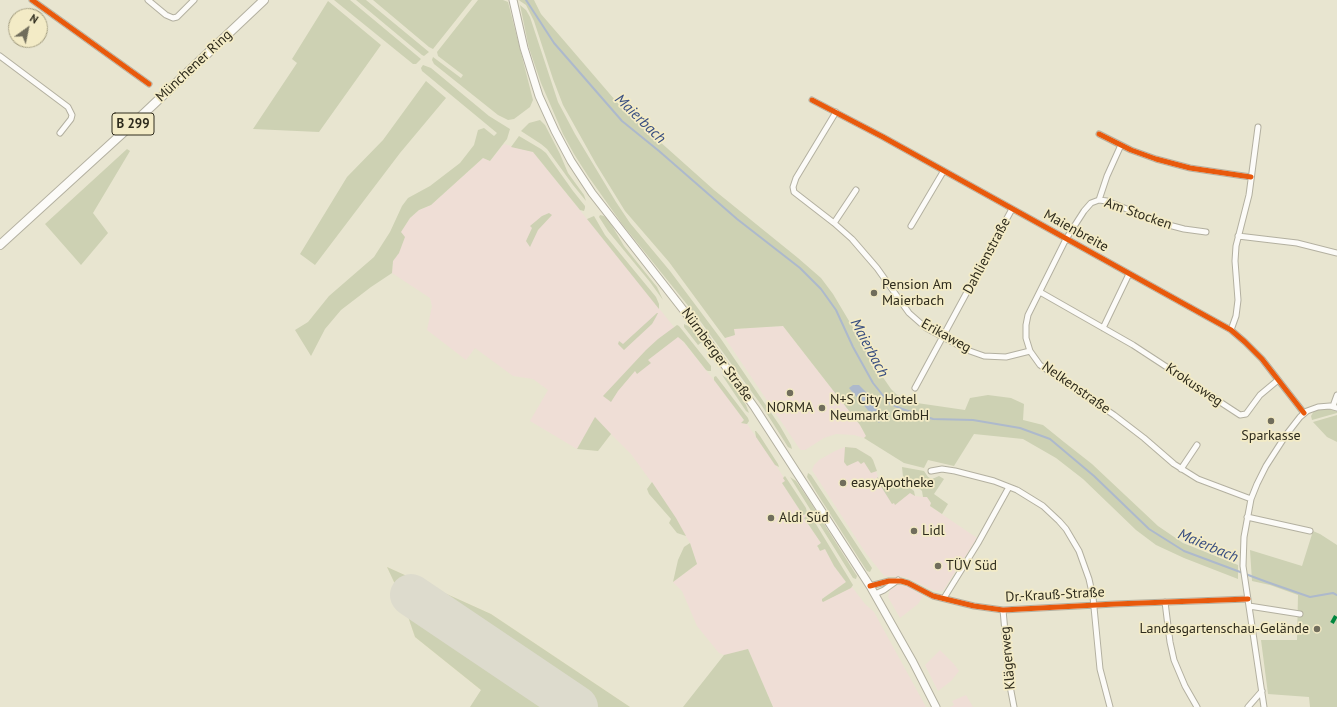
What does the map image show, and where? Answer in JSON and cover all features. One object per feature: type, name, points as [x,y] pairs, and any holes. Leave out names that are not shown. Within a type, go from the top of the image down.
[{"type":"main road","name":"Münchener Ring","points":[[0,245],[137,120],[264,0]]},
{"type":"main road","name":"Nürnberger Straße","points":[[513,2],[524,48],[539,96],[555,132],[571,161],[592,193],[683,309],[764,421],[875,594],[936,707]]},
{"type":"street","points":[[32,0],[149,84]]},
{"type":"street","points":[[148,0],[166,15],[173,18],[177,17],[194,0]]},
{"type":"street","points":[[0,56],[68,107],[72,115],[71,119],[60,134]]},
{"type":"street","name":"Maienbreite","points":[[812,100],[1231,330],[1253,349],[1304,413]]},
{"type":"street","name":"Erikaweg","points":[[836,112],[796,178],[792,189],[798,197],[845,232],[885,278],[904,307],[926,328],[967,350],[990,357],[1006,356],[1030,351]]},
{"type":"street","points":[[1231,330],[1237,310],[1238,287],[1235,261],[1238,236],[1248,204],[1258,127]]},
{"type":"street","points":[[1099,134],[1122,146],[1156,159],[1190,168],[1251,177]]},
{"type":"street","points":[[1099,200],[1106,176],[1122,146]]},
{"type":"street","points":[[911,226],[943,172]]},
{"type":"street","points":[[834,223],[856,190]]},
{"type":"street","name":"Am Stocken","points":[[1066,239],[1084,211],[1091,203],[1099,200],[1107,201],[1161,223],[1184,229],[1206,232]]},
{"type":"street","name":"Dahlienstraße","points":[[915,388],[1012,209]]},
{"type":"street","points":[[1238,236],[1296,243],[1337,253]]},
{"type":"street","name":"Nelkenstraße","points":[[1066,239],[1028,315],[1026,338],[1030,351],[1036,360],[1045,369],[1114,415],[1181,469],[1198,478],[1251,499]]},
{"type":"street","points":[[1103,328],[1129,274]]},
{"type":"street","name":"Krokusweg","points":[[1040,292],[1157,360],[1240,415],[1246,414],[1260,395],[1278,380]]},
{"type":"street","points":[[1264,707],[1243,566],[1244,537],[1251,499],[1266,466],[1289,430],[1304,413],[1312,408],[1335,407],[1337,395]]},
{"type":"street","points":[[1181,469],[1197,445]]},
{"type":"street","points":[[932,471],[946,469],[971,475],[1026,494],[1050,512],[1066,529],[1076,545],[1091,586],[1100,664],[1110,707]]},
{"type":"street","points":[[944,598],[978,543],[1009,487]]},
{"type":"street","points":[[1247,517],[1310,531]]},
{"type":"street","points":[[870,586],[898,580]]},
{"type":"street","points":[[875,594],[884,590],[898,580]]},
{"type":"street","name":"Dr.-Krauß-Straße","points":[[898,580],[908,583],[926,593],[974,606],[1003,610],[1248,599]]},
{"type":"street","points":[[1165,602],[1174,660],[1185,686],[1197,707]]},
{"type":"street","points":[[1249,606],[1300,614]]},
{"type":"street","name":"Klägerweg","points":[[1003,610],[1010,686],[1014,707]]},
{"type":"street","points":[[1248,707],[1262,691]]},
{"type":"shaded area","points":[[504,144],[533,152],[674,327],[680,338],[729,399],[786,481],[782,483],[803,515],[807,515],[804,518],[821,543],[817,546],[819,550],[825,549],[834,566],[846,582],[822,599],[822,601],[825,601],[852,587],[865,604],[874,612],[926,707],[773,707],[748,649],[730,655],[719,653],[697,626],[682,591],[673,582],[697,564],[690,543],[660,494],[631,454],[595,418],[577,449],[530,421],[548,390],[533,379],[513,376],[475,348],[466,360],[427,330],[432,306],[430,298],[392,273],[393,261],[399,253],[401,232],[410,218],[419,210],[431,205],[483,158],[490,161]]},
{"type":"shaded area","points":[[783,326],[860,425],[866,436],[864,438],[854,435],[836,434],[824,438],[805,450],[801,450],[725,338],[735,335],[734,329]]},
{"type":"shaded area","points":[[845,447],[856,448],[871,457],[879,480],[889,488],[892,488],[897,483],[912,489],[915,496],[927,496],[931,503],[930,506],[977,538],[943,591],[935,591],[905,577],[884,576],[865,552],[812,470],[814,465],[819,460]]},
{"type":"shaded area","points":[[387,567],[491,614],[630,707],[502,707],[415,637],[402,599]]},
{"type":"shaded area","points":[[898,585],[907,586],[923,596],[918,604],[900,618],[888,597],[890,590]]},
{"type":"shaded area","points":[[940,650],[959,671],[951,681],[938,691],[925,665]]},
{"type":"shaded area","points":[[966,695],[973,707],[950,707],[954,705],[952,701]]},
{"type":"green space","points":[[334,0],[350,0],[421,59],[416,64],[413,64]]},
{"type":"green space","points":[[356,0],[366,0],[429,52],[424,56],[422,55]]},
{"type":"green space","points":[[373,0],[472,0],[433,49]]},
{"type":"green space","points":[[478,0],[503,0],[508,2],[533,100],[530,107],[514,119],[508,120],[498,115],[434,64],[432,60],[433,57],[461,78],[463,75],[438,56],[437,52]]},
{"type":"green space","points":[[519,0],[534,0],[541,14],[621,107],[714,190],[821,278],[833,294],[880,373],[896,394],[902,398],[917,403],[965,410],[970,398],[988,395],[1011,398],[1024,404],[1023,420],[1043,425],[1092,464],[1158,526],[1183,543],[1238,565],[1238,579],[1184,558],[1156,545],[1136,530],[1083,479],[1056,458],[1023,439],[974,434],[954,466],[928,460],[924,468],[904,463],[864,438],[866,436],[860,425],[783,326],[734,329],[735,335],[725,338],[669,262],[625,211],[596,164],[563,105],[534,21],[526,5]]},
{"type":"green space","points":[[328,1],[381,45],[319,132],[253,129],[297,63],[292,59]]},
{"type":"green space","points":[[520,5],[526,10],[530,17],[558,102],[575,134],[616,202],[630,223],[670,271],[721,339],[780,426],[792,449],[788,447],[762,406],[698,318],[622,224],[574,154],[563,134],[541,83],[529,48]]},
{"type":"green space","points":[[423,65],[431,68],[489,116],[510,129],[507,139],[490,161],[483,158],[431,205],[419,210],[410,218],[401,232],[405,237],[399,253],[393,261],[392,273],[341,310],[325,329],[311,356],[295,330],[308,322],[329,296],[374,257],[390,232],[402,206],[408,198],[430,186],[460,163],[474,145],[478,130],[484,128],[494,136],[497,133],[422,71],[421,68]]},
{"type":"green space","points":[[426,81],[446,98],[400,153],[315,265],[300,254],[347,177],[383,140]]},
{"type":"green space","points":[[540,120],[545,125],[568,173],[584,195],[586,201],[547,149],[521,131],[529,123]]},
{"type":"green space","points":[[519,136],[546,153],[585,206],[584,211],[580,210],[533,152],[511,147]]},
{"type":"green space","points":[[127,149],[130,151],[93,213],[108,233],[81,265],[45,224]]},
{"type":"green space","points":[[549,213],[552,215],[538,230],[530,247],[526,241],[532,228],[530,226],[542,216]]},
{"type":"green space","points":[[600,215],[608,219],[624,246],[657,287],[663,300],[608,231],[599,217]]},
{"type":"green space","points":[[594,216],[605,235],[656,297],[659,304],[659,309],[587,219]]},
{"type":"green space","points":[[657,313],[652,324],[624,350],[618,344],[619,341],[623,344]]},
{"type":"green space","points":[[684,324],[690,327],[702,342],[698,345],[684,327]]},
{"type":"green space","points":[[677,325],[711,366],[711,371],[706,370],[684,342],[678,337],[648,360],[651,363],[637,374],[635,371],[611,402],[603,396],[646,350]]},
{"type":"green space","points":[[722,375],[729,380],[746,405],[749,413],[746,411]]},
{"type":"green space","points":[[716,376],[748,418],[749,421],[747,424],[741,423],[744,420],[714,380],[714,377]]},
{"type":"green space","points":[[1325,408],[1337,411],[1337,413],[1312,420],[1311,416],[1314,411]]},
{"type":"green space","points":[[1337,415],[1337,442],[1327,437],[1313,422]]},
{"type":"green space","points":[[595,417],[611,434],[598,451],[577,449]]},
{"type":"green space","points":[[755,431],[760,436],[779,467],[775,465],[756,437]]},
{"type":"green space","points":[[845,447],[856,448],[871,457],[877,471],[871,473],[864,462],[861,464],[858,461],[847,466],[844,462]]},
{"type":"green space","points":[[902,467],[924,471],[928,477],[932,479],[939,476],[944,479],[934,494],[948,504],[942,514],[930,506],[931,503],[927,497],[923,497],[922,491],[915,484],[903,477]]},
{"type":"green space","points":[[808,473],[811,475],[872,568],[870,572],[867,571],[818,495],[807,477]]},
{"type":"green space","points":[[785,476],[806,508],[806,514],[803,515],[782,483],[785,481],[783,478]]},
{"type":"green space","points":[[790,477],[796,481],[809,500],[857,576],[856,579],[853,578]]},
{"type":"green space","points":[[877,477],[891,488],[898,483],[909,487],[914,491],[915,496],[910,493],[895,505],[894,503],[892,504],[877,480]]},
{"type":"green space","points":[[652,482],[686,536],[677,533],[669,523],[671,519],[649,494],[647,489]]},
{"type":"green space","points":[[808,515],[811,516],[853,585],[851,588],[823,602],[822,599],[846,582],[834,566],[825,549],[820,551],[817,546],[821,543],[804,518]]},
{"type":"green space","name":"Landesgartenschau-Gelände","points":[[1313,531],[1337,545],[1337,707],[1310,707],[1309,697],[1268,694],[1261,640],[1297,640],[1298,595],[1270,585],[1252,581],[1250,550],[1302,566]]},
{"type":"green space","points":[[690,543],[697,564],[673,582],[678,560],[684,547]]},
{"type":"green space","points":[[387,567],[491,614],[630,707],[586,707],[402,584],[410,602],[568,707],[470,707],[481,690],[415,637],[402,599]]},
{"type":"green space","points":[[748,649],[773,707],[683,707],[724,655]]},
{"type":"water","points":[[853,385],[859,385],[870,396],[875,406],[885,415],[879,423],[849,388]]},
{"type":"waterway","name":"Maierbach","points":[[526,0],[554,43],[622,121],[737,219],[800,268],[821,289],[836,310],[853,347],[873,383],[889,403],[933,419],[973,420],[1020,428],[1050,439],[1094,476],[1149,529],[1184,551],[1310,597],[1333,593],[1337,595]]},
{"type":"runway","points":[[411,595],[577,707]]},
{"type":"marked path","points":[[1332,623],[1337,614]]},
{"type":"cycle path","points":[[32,0],[149,84]]},
{"type":"cycle path","points":[[812,100],[883,137],[1231,330],[1262,359],[1304,413]]},
{"type":"cycle path","points":[[1099,134],[1131,150],[1156,159],[1190,168],[1251,177]]},
{"type":"cycle path","points":[[870,586],[889,581],[901,581],[933,596],[974,606],[1003,610],[1248,599]]},
{"type":"place","name":"Pension Am Maierbach","points":[[874,293]]},
{"type":"place","name":"NORMA","points":[[790,393]]},
{"type":"place","name":"N+S City Hotel Neumarkt GmbH","points":[[822,408]]},
{"type":"place","name":"Sparkasse","points":[[1271,421]]},
{"type":"place","name":"easyApotheke","points":[[843,483]]},
{"type":"place","name":"Aldi Süd","points":[[771,518]]},
{"type":"place","name":"Lidl","points":[[914,531]]},
{"type":"place","name":"TÜV Süd","points":[[938,566]]},
{"type":"place","name":"Landesgartenschau-Gelände","points":[[1317,629]]}]
